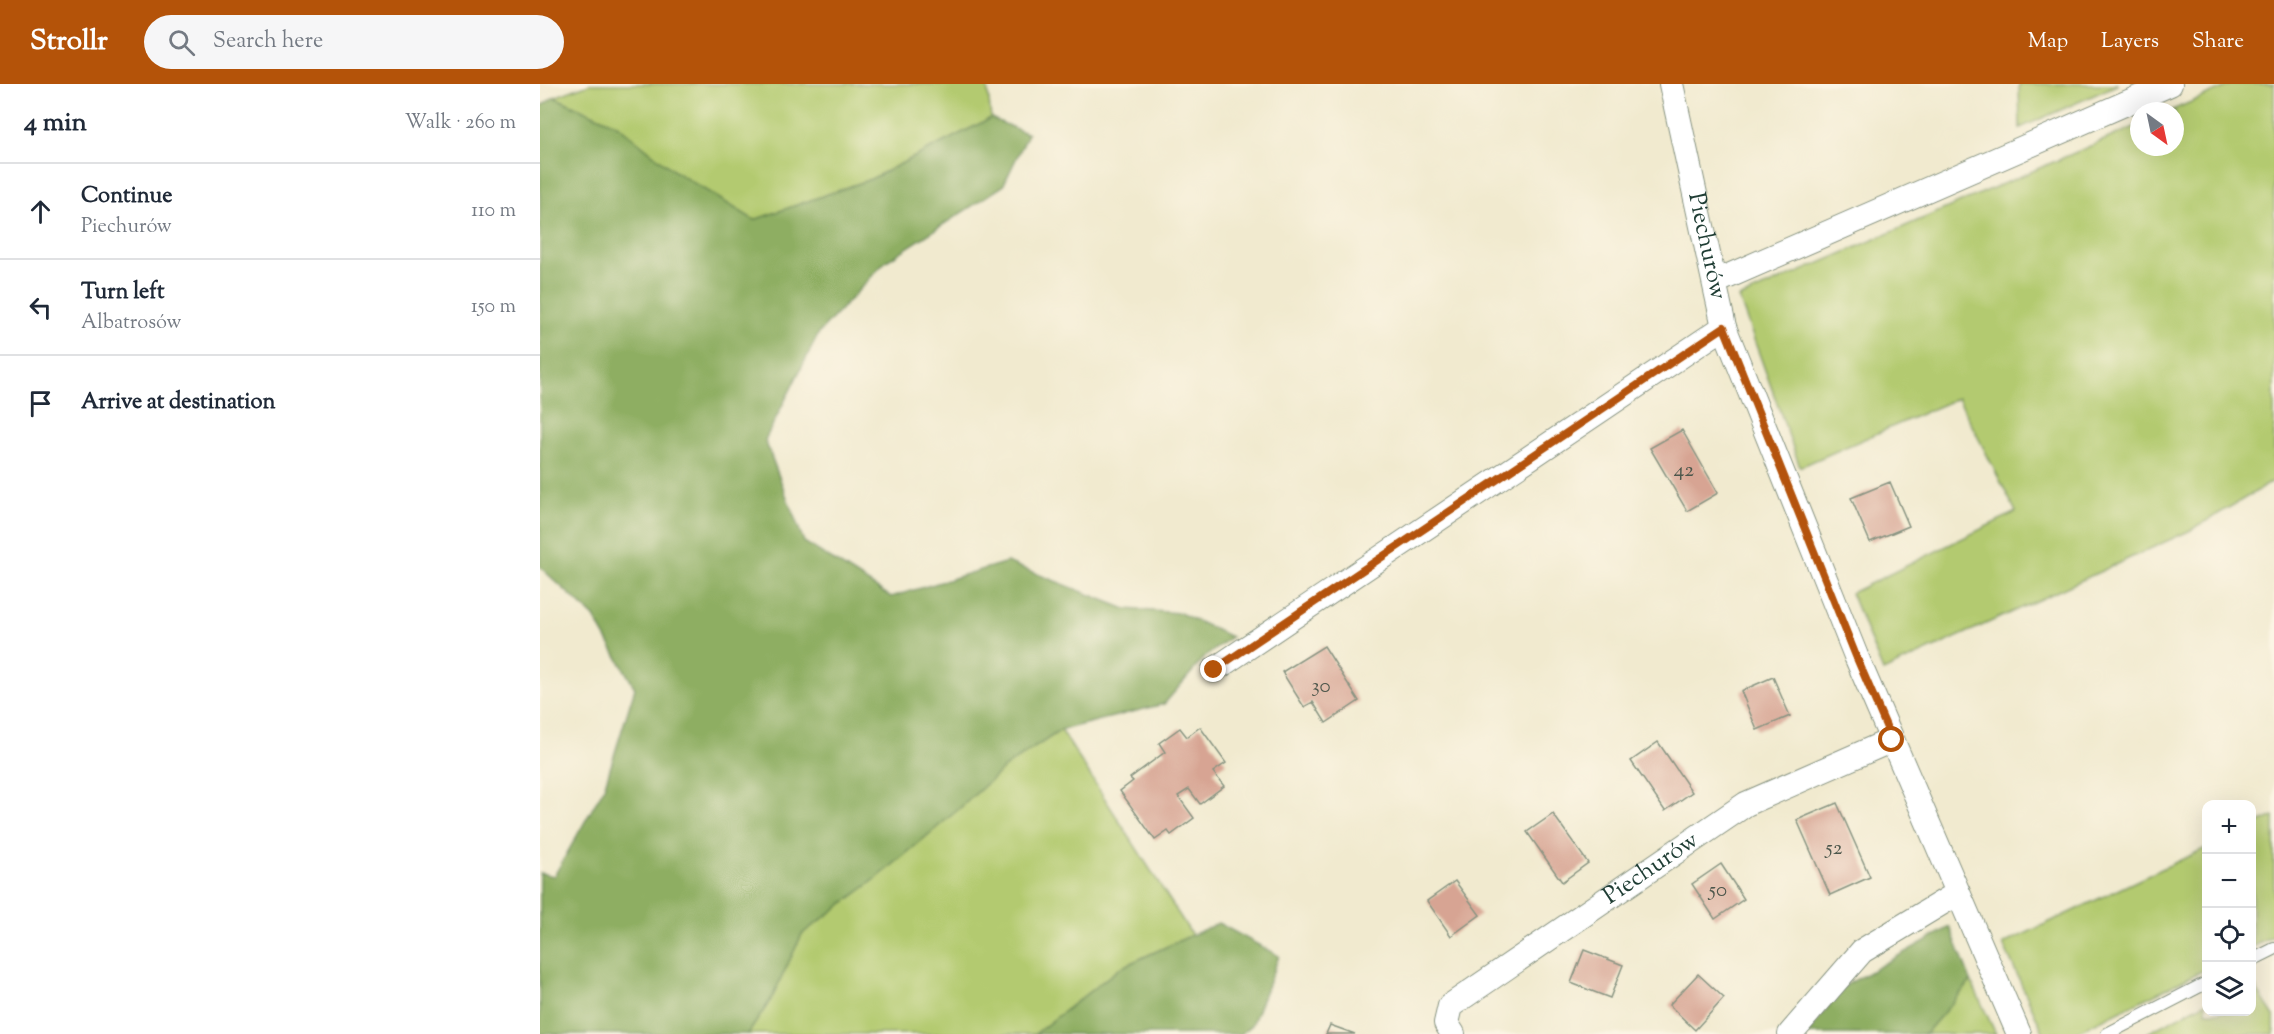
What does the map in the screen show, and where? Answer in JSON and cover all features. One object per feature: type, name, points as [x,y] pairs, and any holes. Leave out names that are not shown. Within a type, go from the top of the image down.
[{"type":"street","name":"Piechurów","points":[[1671,84],[1724,327],[1856,656],[2019,1034]]},
{"type":"street","points":[[1715,282],[2170,84]]},
{"type":"street","points":[[1214,670],[1724,327]]},
{"type":"street","name":"Piechurów","points":[[1453,1034],[1446,1023],[1450,1006],[1746,804],[1892,740]]},
{"type":"street","points":[[1790,1034],[1862,951],[1958,893]]},
{"type":"lane","points":[[2256,958],[2274,949]]},
{"type":"lane","points":[[2107,1034],[2202,985]]},
{"type":"green space","points":[[589,84],[987,84],[991,118],[871,179],[754,220],[674,171],[617,125],[554,97]]},
{"type":"green space","points":[[2019,84],[2119,84],[2020,128]]},
{"type":"green space","points":[[2233,84],[2274,84],[2274,481],[2191,530],[1883,671],[1851,593],[2016,512],[1958,398],[1800,467],[1739,298],[2130,129],[2130,156],[2184,156],[2184,105]]},
{"type":"green space","points":[[554,97],[617,125],[674,171],[754,220],[871,179],[991,118],[1028,134],[1003,186],[885,262],[819,333],[765,440],[804,542],[891,597],[1007,562],[1126,609],[1180,613],[1231,637],[1205,657],[1164,704],[1061,730],[1005,767],[877,878],[802,934],[772,998],[748,1034],[540,1034],[540,873],[554,876],[604,788],[635,688],[594,617],[540,567],[540,107]]},
{"type":"green space","points":[[1061,730],[1192,935],[1120,968],[1035,1034],[748,1034],[772,998],[802,934],[877,878],[1005,767]]},
{"type":"green space","points":[[2274,816],[2274,936],[2256,945],[2256,854],[2256,824]]},
{"type":"green space","points":[[2202,850],[2202,971],[2073,1034],[2044,1034],[2003,944]]},
{"type":"green space","points":[[1218,923],[1279,956],[1252,1025],[1241,1034],[1035,1034],[1120,968]]},
{"type":"green space","points":[[1950,927],[1971,981],[1925,1034],[1807,1034],[1844,986]]},
{"type":"green space","points":[[1971,981],[1996,1034],[1925,1034]]},
{"type":"green space","points":[[2256,988],[2274,1016],[2274,1034],[2146,1034],[2202,1004],[2202,1016],[2256,1016]]},
{"type":"building","points":[[1682,430],[1718,493],[1687,511],[1650,448]]},
{"type":"building","points":[[1890,482],[1909,526],[1870,542],[1851,498]]},
{"type":"building","points":[[1324,646],[1359,701],[1326,723],[1313,702],[1304,707],[1282,672]]},
{"type":"building","points":[[1773,677],[1790,716],[1757,730],[1741,691]]},
{"type":"building","points":[[1200,727],[1226,763],[1213,772],[1224,786],[1200,804],[1189,789],[1178,796],[1194,818],[1171,835],[1168,831],[1155,840],[1120,791],[1133,781],[1130,778],[1165,752],[1159,743],[1180,728],[1187,737]]},
{"type":"building","points":[[1658,742],[1692,792],[1665,811],[1631,761]]},
{"type":"building","points":[[1837,803],[1870,877],[1830,895],[1797,820]]},
{"type":"building","points":[[1553,814],[1588,863],[1562,882],[1527,832]]},
{"type":"building","points":[[1721,864],[1744,899],[1715,919],[1692,884]]},
{"type":"building","points":[[1455,881],[1480,915],[1451,936],[1427,901]]},
{"type":"building","points":[[1584,950],[1623,965],[1610,998],[1571,983]]},
{"type":"building","points":[[1698,974],[1724,998],[1695,1030],[1669,1005]]},
{"type":"building","points":[[1330,1025],[1355,1034],[1326,1034]]},
{"type":"route","points":[[1214,670],[1724,327],[1892,740]]}]
